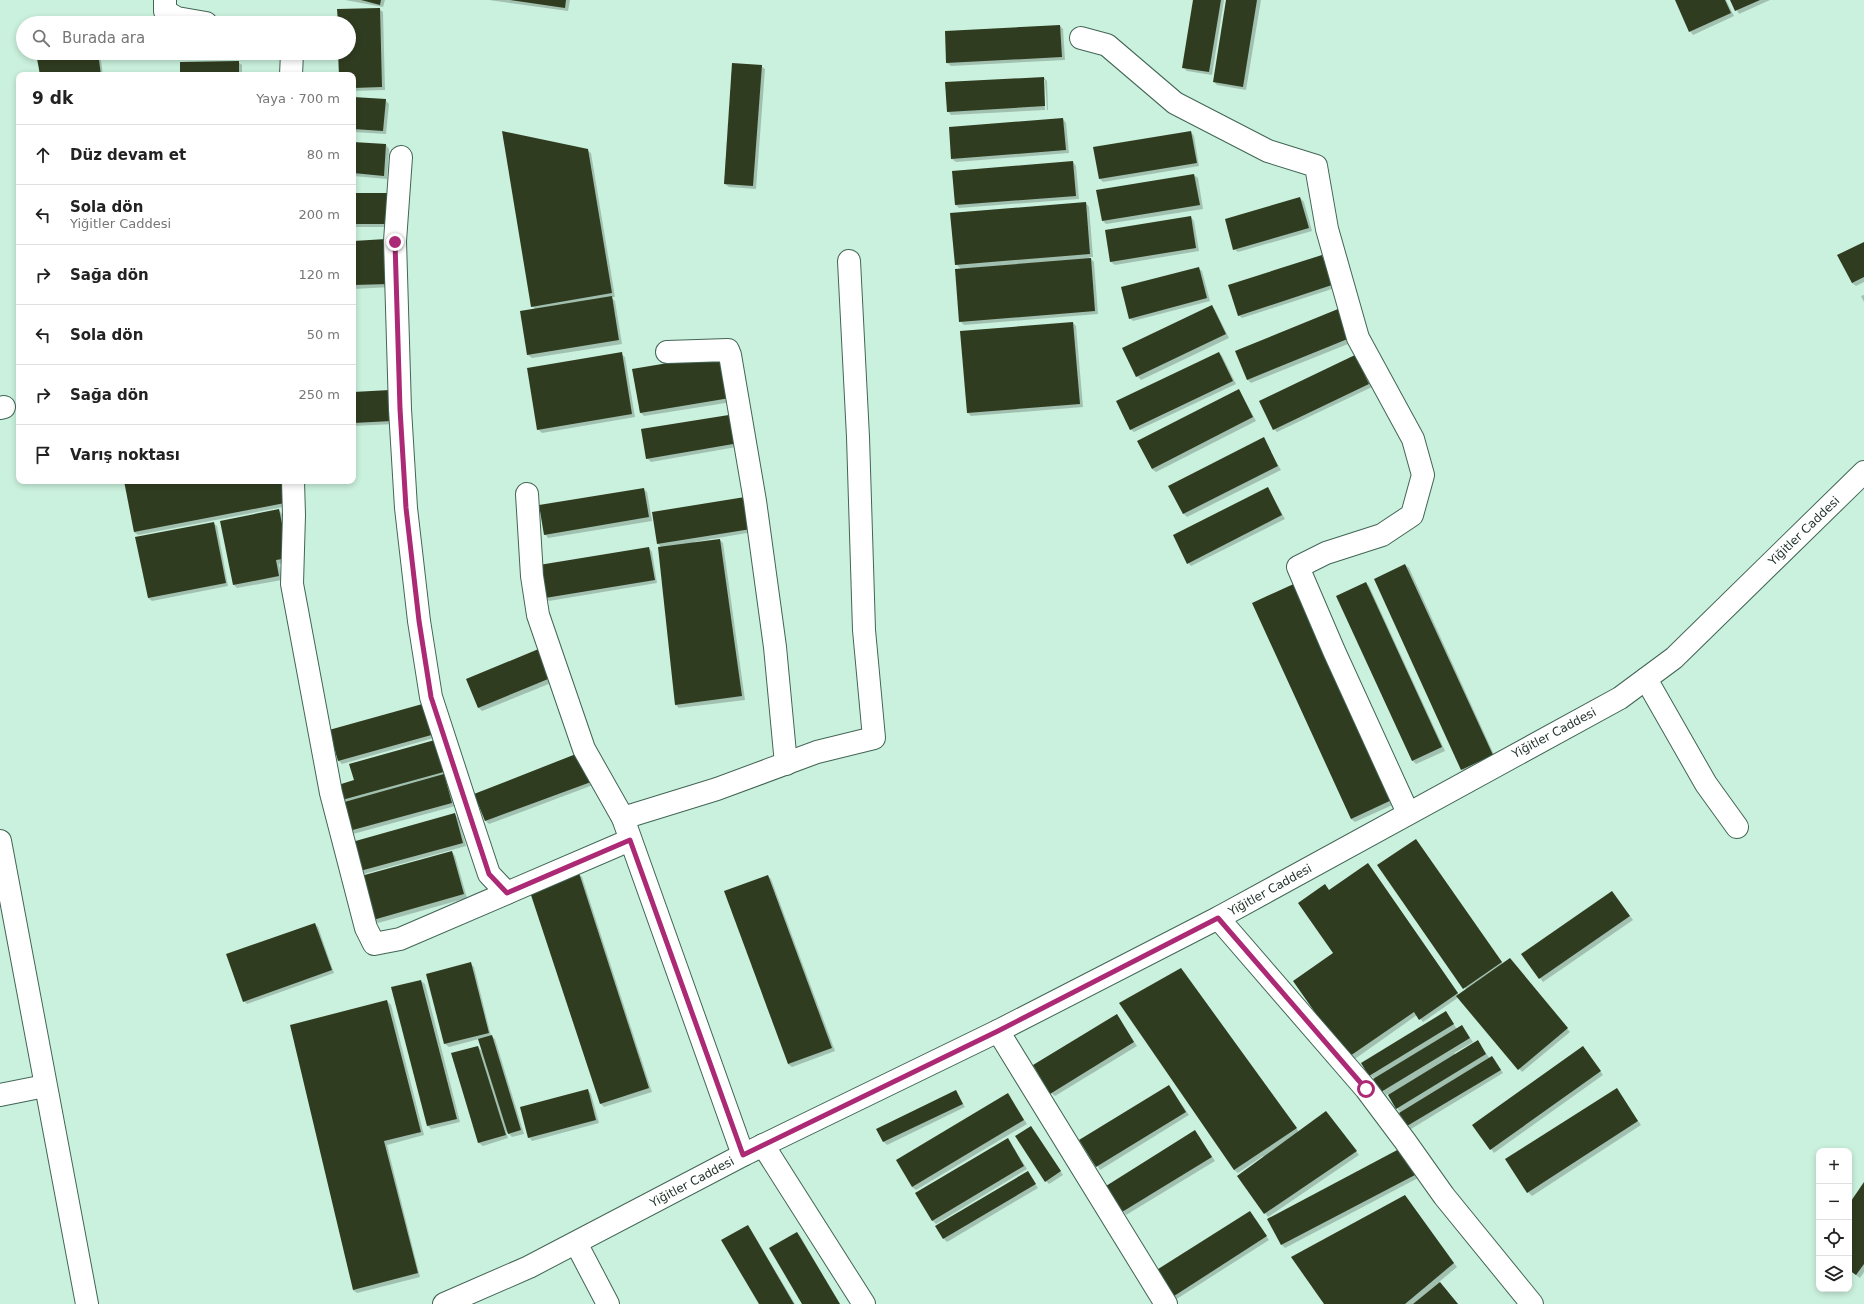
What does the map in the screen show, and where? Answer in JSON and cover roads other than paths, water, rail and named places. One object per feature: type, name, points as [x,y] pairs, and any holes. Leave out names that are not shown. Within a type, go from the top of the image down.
[{"type":"street","points":[[166,0],[165,11],[174,16]]},
{"type":"street","points":[[1081,38],[1107,45],[1175,103],[1268,151],[1316,166],[1327,229],[1358,338],[1413,439],[1423,475],[1412,515],[1382,534],[1326,553],[1298,567],[1334,651],[1408,813]]},
{"type":"street","points":[[291,72],[292,60]]},
{"type":"street","points":[[401,157],[395,242],[400,409],[406,508],[419,621],[431,697],[472,826],[489,874],[507,893]]},
{"type":"street","points":[[623,818],[717,789],[818,752],[874,738],[864,630],[858,437],[849,261]]},
{"type":"street","points":[[667,352],[728,350],[730,355],[755,501],[775,647],[786,764]]},
{"type":"street","name":"Yiğitler Caddesi","points":[[444,1304],[466,1300],[743,1155],[998,1031],[1218,918],[1620,698],[1674,658],[1864,472]]},
{"type":"street","points":[[293,484],[294,515],[292,584],[331,793],[366,928],[374,944],[400,939],[630,840]]},
{"type":"street","points":[[527,494],[532,576],[538,615],[584,749],[623,818],[743,1155]]},
{"type":"street","points":[[1646,679],[1706,784],[1737,827]]},
{"type":"street","points":[[0,841],[87,1304]]},
{"type":"street","points":[[1218,918],[1366,1089],[1444,1196],[1532,1304]]},
{"type":"street","points":[[998,1031],[1166,1304]]},
{"type":"street","points":[[0,1095],[45,1086]]},
{"type":"street","points":[[763,1146],[864,1304]]},
{"type":"street","points":[[576,1243],[608,1304]]}]
